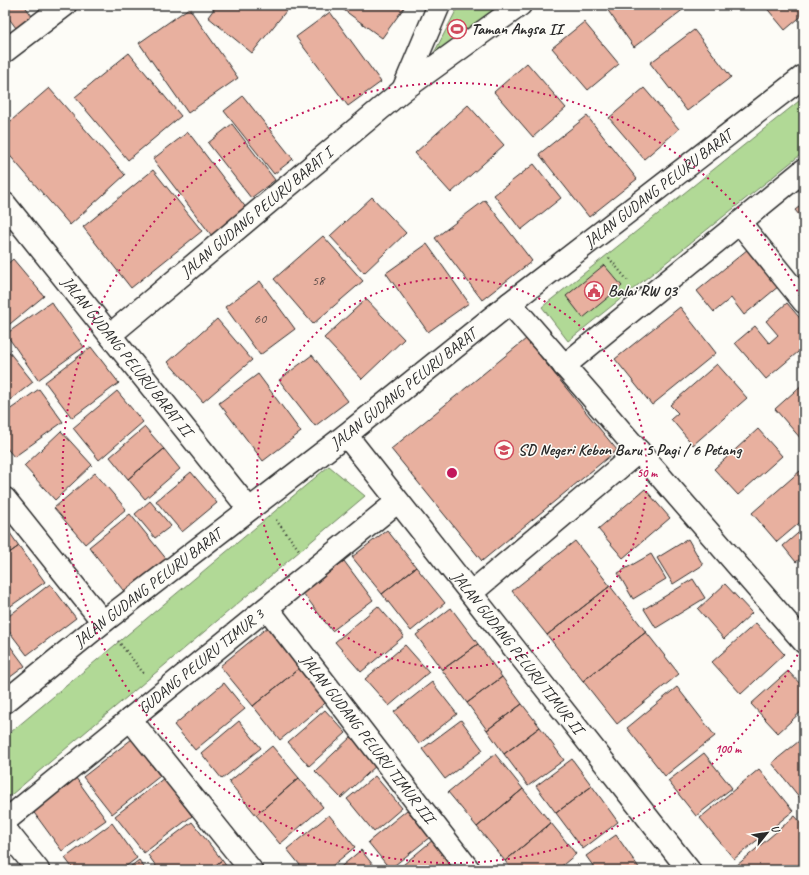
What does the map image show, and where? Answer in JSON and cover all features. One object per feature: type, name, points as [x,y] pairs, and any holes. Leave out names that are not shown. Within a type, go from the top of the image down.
[{"type":"street","points":[[5,51],[65,5]]},
{"type":"street","name":"JALAN GUDANG PELURU BARAT I","points":[[403,90],[439,5]]},
{"type":"street","name":"JALAN GUDANG PELURU BARAT I","points":[[110,335],[403,90],[520,5]]},
{"type":"street","name":"JALAN GUDANG PELURU BARAT","points":[[5,702],[103,622],[346,435],[510,303],[804,76]]},
{"type":"street","points":[[564,366],[804,170]]},
{"type":"street","name":"JALAN GUDANG PELURU BARAT II","points":[[5,204],[110,335],[255,505]]},
{"type":"street","points":[[740,222],[804,302]]},
{"type":"street","points":[[510,303],[804,642]]},
{"type":"street","name":"JALAN GUDANG PELURU TIMUR II","points":[[346,435],[397,502],[472,593],[689,870]]},
{"type":"street","points":[[472,593],[639,451]]},
{"type":"street","points":[[5,499],[103,622]]},
{"type":"street","name":"GUDANG PELURU TIMUR 3","points":[[5,821],[397,502]]},
{"type":"street","name":"JALAN GUDANG PELURU TIMUR III","points":[[267,608],[469,870]]},
{"type":"street","points":[[130,719],[251,870]]},
{"type":"street","points":[[5,828],[38,870]]},
{"type":"path","points":[[593,239],[644,301]]},
{"type":"path","points":[[255,505],[314,569]]},
{"type":"path","points":[[103,622],[161,694]]},
{"type":"green space","name":"Taman Angsa II","points":[[459,5],[503,5],[434,53]]},
{"type":"green space","points":[[804,97],[804,152],[568,341],[542,307]]},
{"type":"green space","points":[[329,466],[365,496],[5,800],[5,737]]},
{"type":"building","points":[[5,5],[24,5],[32,16],[16,28],[5,13]]},
{"type":"building","points":[[217,5],[291,5],[252,53],[208,17]]},
{"type":"building","points":[[337,5],[406,5],[382,38]]},
{"type":"building","points":[[604,5],[689,5],[634,47]]},
{"type":"building","points":[[764,5],[804,5],[804,14],[785,30]]},
{"type":"building","points":[[189,8],[238,78],[188,113],[139,43]]},
{"type":"building","points":[[330,12],[381,82],[348,106],[296,37]]},
{"type":"building","points":[[584,22],[619,64],[588,90],[552,48]]},
{"type":"building","points":[[694,30],[731,77],[687,111],[650,63]]},
{"type":"building","points":[[129,53],[181,116],[128,160],[75,97]]},
{"type":"building","points":[[527,63],[566,108],[533,137],[494,92]]},
{"type":"building","points":[[49,88],[125,175],[70,225],[5,150],[5,126]]},
{"type":"building","points":[[644,88],[679,129],[644,159],[609,118]]},
{"type":"building","points":[[243,96],[293,159],[274,174],[224,111]]},
{"type":"building","points":[[468,105],[504,145],[451,193],[415,153]]},
{"type":"building","points":[[587,116],[637,179],[589,217],[539,154]]},
{"type":"building","points":[[232,124],[275,180],[251,198],[208,143]]},
{"type":"building","points":[[188,132],[247,209],[212,236],[153,159]]},
{"type":"building","points":[[534,164],[561,198],[521,230],[494,195]]},
{"type":"building","points":[[153,170],[202,231],[131,288],[83,227]]},
{"type":"building","points":[[372,197],[406,233],[364,273],[330,236]]},
{"type":"building","points":[[485,200],[532,261],[482,300],[435,238]]},
{"type":"building","points":[[804,203],[804,221],[795,210]]},
{"type":"building","points":[[323,236],[363,281],[313,324],[274,279]]},
{"type":"building","points":[[427,244],[469,303],[428,332],[386,273]]},
{"type":"building","points":[[748,249],[779,286],[744,315],[731,298],[714,312],[697,291]]},
{"type":"building","points":[[13,259],[44,296],[5,328],[5,266]]},
{"type":"building","name":"Balai RW 03","points":[[604,265],[622,286],[583,318],[566,296]]},
{"type":"building","points":[[260,281],[295,329],[260,355],[225,307]]},
{"type":"building","points":[[366,299],[404,339],[362,379],[324,338]]},
{"type":"building","points":[[51,302],[84,347],[38,380],[6,334]]},
{"type":"building","points":[[787,303],[804,323],[804,347],[766,379],[735,343],[755,326],[769,343],[778,335],[766,321]]},
{"type":"building","points":[[680,307],[716,353],[652,405],[615,359]]},
{"type":"building","points":[[217,319],[252,360],[203,402],[168,362]]},
{"type":"building","name":"SD Negeri Kebon Baru 5 Pagi / 6 Petang","points":[[526,339],[617,450],[482,561],[391,449]]},
{"type":"building","points":[[5,347],[33,382],[5,404]]},
{"type":"building","points":[[91,347],[119,383],[72,418],[45,382]]},
{"type":"building","points":[[312,355],[348,401],[315,426],[279,380]]},
{"type":"building","points":[[717,364],[747,398],[693,445],[671,419],[678,413],[670,405]]},
{"type":"building","points":[[258,374],[301,432],[263,461],[219,403]]},
{"type":"building","points":[[804,383],[804,439],[802,440],[775,409]]},
{"type":"building","points":[[39,389],[63,422],[14,457],[5,446],[5,413]]},
{"type":"building","points":[[117,391],[143,422],[99,460],[73,428]]},
{"type":"building","points":[[145,427],[164,449],[128,479],[110,457]]},
{"type":"building","points":[[758,429],[782,456],[738,495],[714,469]]},
{"type":"building","points":[[61,431],[92,465],[55,500],[24,466]]},
{"type":"building","points":[[164,449],[180,469],[145,499],[128,479]]},
{"type":"building","points":[[800,471],[804,476],[804,519],[777,542],[752,513]]},
{"type":"building","points":[[191,472],[217,503],[182,532],[156,501]]},
{"type":"building","points":[[95,473],[126,509],[85,544],[54,508]]},
{"type":"building","points":[[645,489],[670,518],[623,558],[598,529]]},
{"type":"building","points":[[150,501],[171,526],[155,538],[135,514]]},
{"type":"building","points":[[130,514],[172,566],[130,599],[89,547]]},
{"type":"building","points":[[5,526],[19,546],[5,556]]},
{"type":"building","points":[[804,528],[804,556],[796,562],[783,546]]},
{"type":"building","points":[[387,530],[416,567],[382,594],[352,557]]},
{"type":"building","points":[[688,539],[703,565],[673,584],[657,558]]},
{"type":"building","points":[[575,541],[610,586],[547,635],[512,591]]},
{"type":"building","points":[[19,546],[45,582],[5,610],[5,556]]},
{"type":"building","points":[[651,554],[666,579],[633,599],[618,573]]},
{"type":"building","points":[[344,561],[373,600],[332,631],[303,593]]},
{"type":"building","points":[[416,567],[445,603],[411,631],[382,594]]},
{"type":"building","points":[[693,579],[705,598],[656,628],[644,609]]},
{"type":"building","points":[[50,584],[76,618],[27,655],[5,626],[5,619]]},
{"type":"building","points":[[725,584],[752,613],[724,639],[698,609]]},
{"type":"building","points":[[610,586],[646,632],[583,681],[547,635]]},
{"type":"building","points":[[378,606],[404,636],[361,672],[335,642]]},
{"type":"building","points":[[451,608],[478,644],[442,670],[416,635]]},
{"type":"building","points":[[756,623],[784,654],[741,694],[712,662]]},
{"type":"building","points":[[269,626],[302,666],[253,706],[220,666]]},
{"type":"building","points":[[646,632],[679,674],[617,724],[583,681]]},
{"type":"building","points":[[5,639],[25,666],[5,681]]},
{"type":"building","points":[[478,644],[502,677],[467,703],[442,670]]},
{"type":"building","points":[[405,645],[429,672],[389,706],[365,679]]},
{"type":"building","points":[[302,666],[329,700],[280,740],[253,706]]},
{"type":"building","points":[[788,671],[804,688],[804,709],[778,733],[751,704]]},
{"type":"building","points":[[502,677],[522,704],[487,730],[467,703]]},
{"type":"building","points":[[432,682],[457,714],[419,744],[394,712]]},
{"type":"building","points":[[224,683],[245,709],[195,750],[174,725]]},
{"type":"building","points":[[677,687],[715,736],[665,776],[627,728]]},
{"type":"building","points":[[522,704],[540,727],[504,754],[487,730]]},
{"type":"building","points":[[325,710],[346,733],[309,766],[288,742]]},
{"type":"building","points":[[461,720],[483,750],[445,779],[422,749]]},
{"type":"building","points":[[239,721],[261,748],[222,779],[201,753]]},
{"type":"building","points":[[540,727],[564,760],[528,786],[504,754]]},
{"type":"building","points":[[352,736],[378,764],[341,798],[315,771]]},
{"type":"building","points":[[804,737],[804,803],[772,763]]},
{"type":"building","points":[[132,739],[160,776],[112,814],[83,777]]},
{"type":"building","points":[[272,746],[299,778],[256,815],[229,782]]},
{"type":"building","points":[[704,753],[732,788],[696,816],[668,781]]},
{"type":"building","points":[[495,754],[523,789],[477,827],[448,792]]},
{"type":"building","points":[[572,759],[592,786],[556,813],[536,786]]},
{"type":"building","points":[[759,769],[793,811],[734,859],[700,818]]},
{"type":"building","points":[[375,776],[402,808],[374,832],[347,799]]},
{"type":"building","points":[[76,778],[106,820],[62,851],[32,810]]},
{"type":"building","points":[[164,778],[192,816],[144,853],[115,816]]},
{"type":"building","points":[[299,778],[323,807],[280,844],[256,815]]},
{"type":"building","points":[[592,786],[618,822],[583,849],[556,813]]},
{"type":"building","points":[[523,789],[551,823],[505,861],[477,827]]},
{"type":"building","points":[[407,810],[430,837],[390,869],[368,842]]},
{"type":"building","points":[[329,815],[355,847],[327,870],[304,870],[287,849]]},
{"type":"building","points":[[795,816],[804,826],[804,870],[740,870],[736,866]]},
{"type":"building","points":[[192,822],[222,860],[209,870],[159,870],[148,855]]},
{"type":"building","points":[[112,823],[137,858],[121,870],[74,870],[65,858]]},
{"type":"building","points":[[551,823],[576,854],[557,870],[512,870],[505,861]]},
{"type":"building","points":[[616,835],[640,869],[639,870],[596,870],[586,856]]},
{"type":"building","points":[[434,839],[460,870],[397,870]]},
{"type":"building","points":[[361,850],[377,870],[337,870]]},
{"type":"building","points":[[139,860],[146,870],[126,870]]},
{"type":"building","points":[[222,860],[229,870],[209,870]]},
{"type":"place","name":"Taman Angsa II","points":[[457,29]]},
{"type":"place","name":"Balai RW 03","points":[[594,291]]},
{"type":"place","name":"SD Negeri Kebon Baru 5 Pagi / 6 Petang","points":[[504,450]]}]
